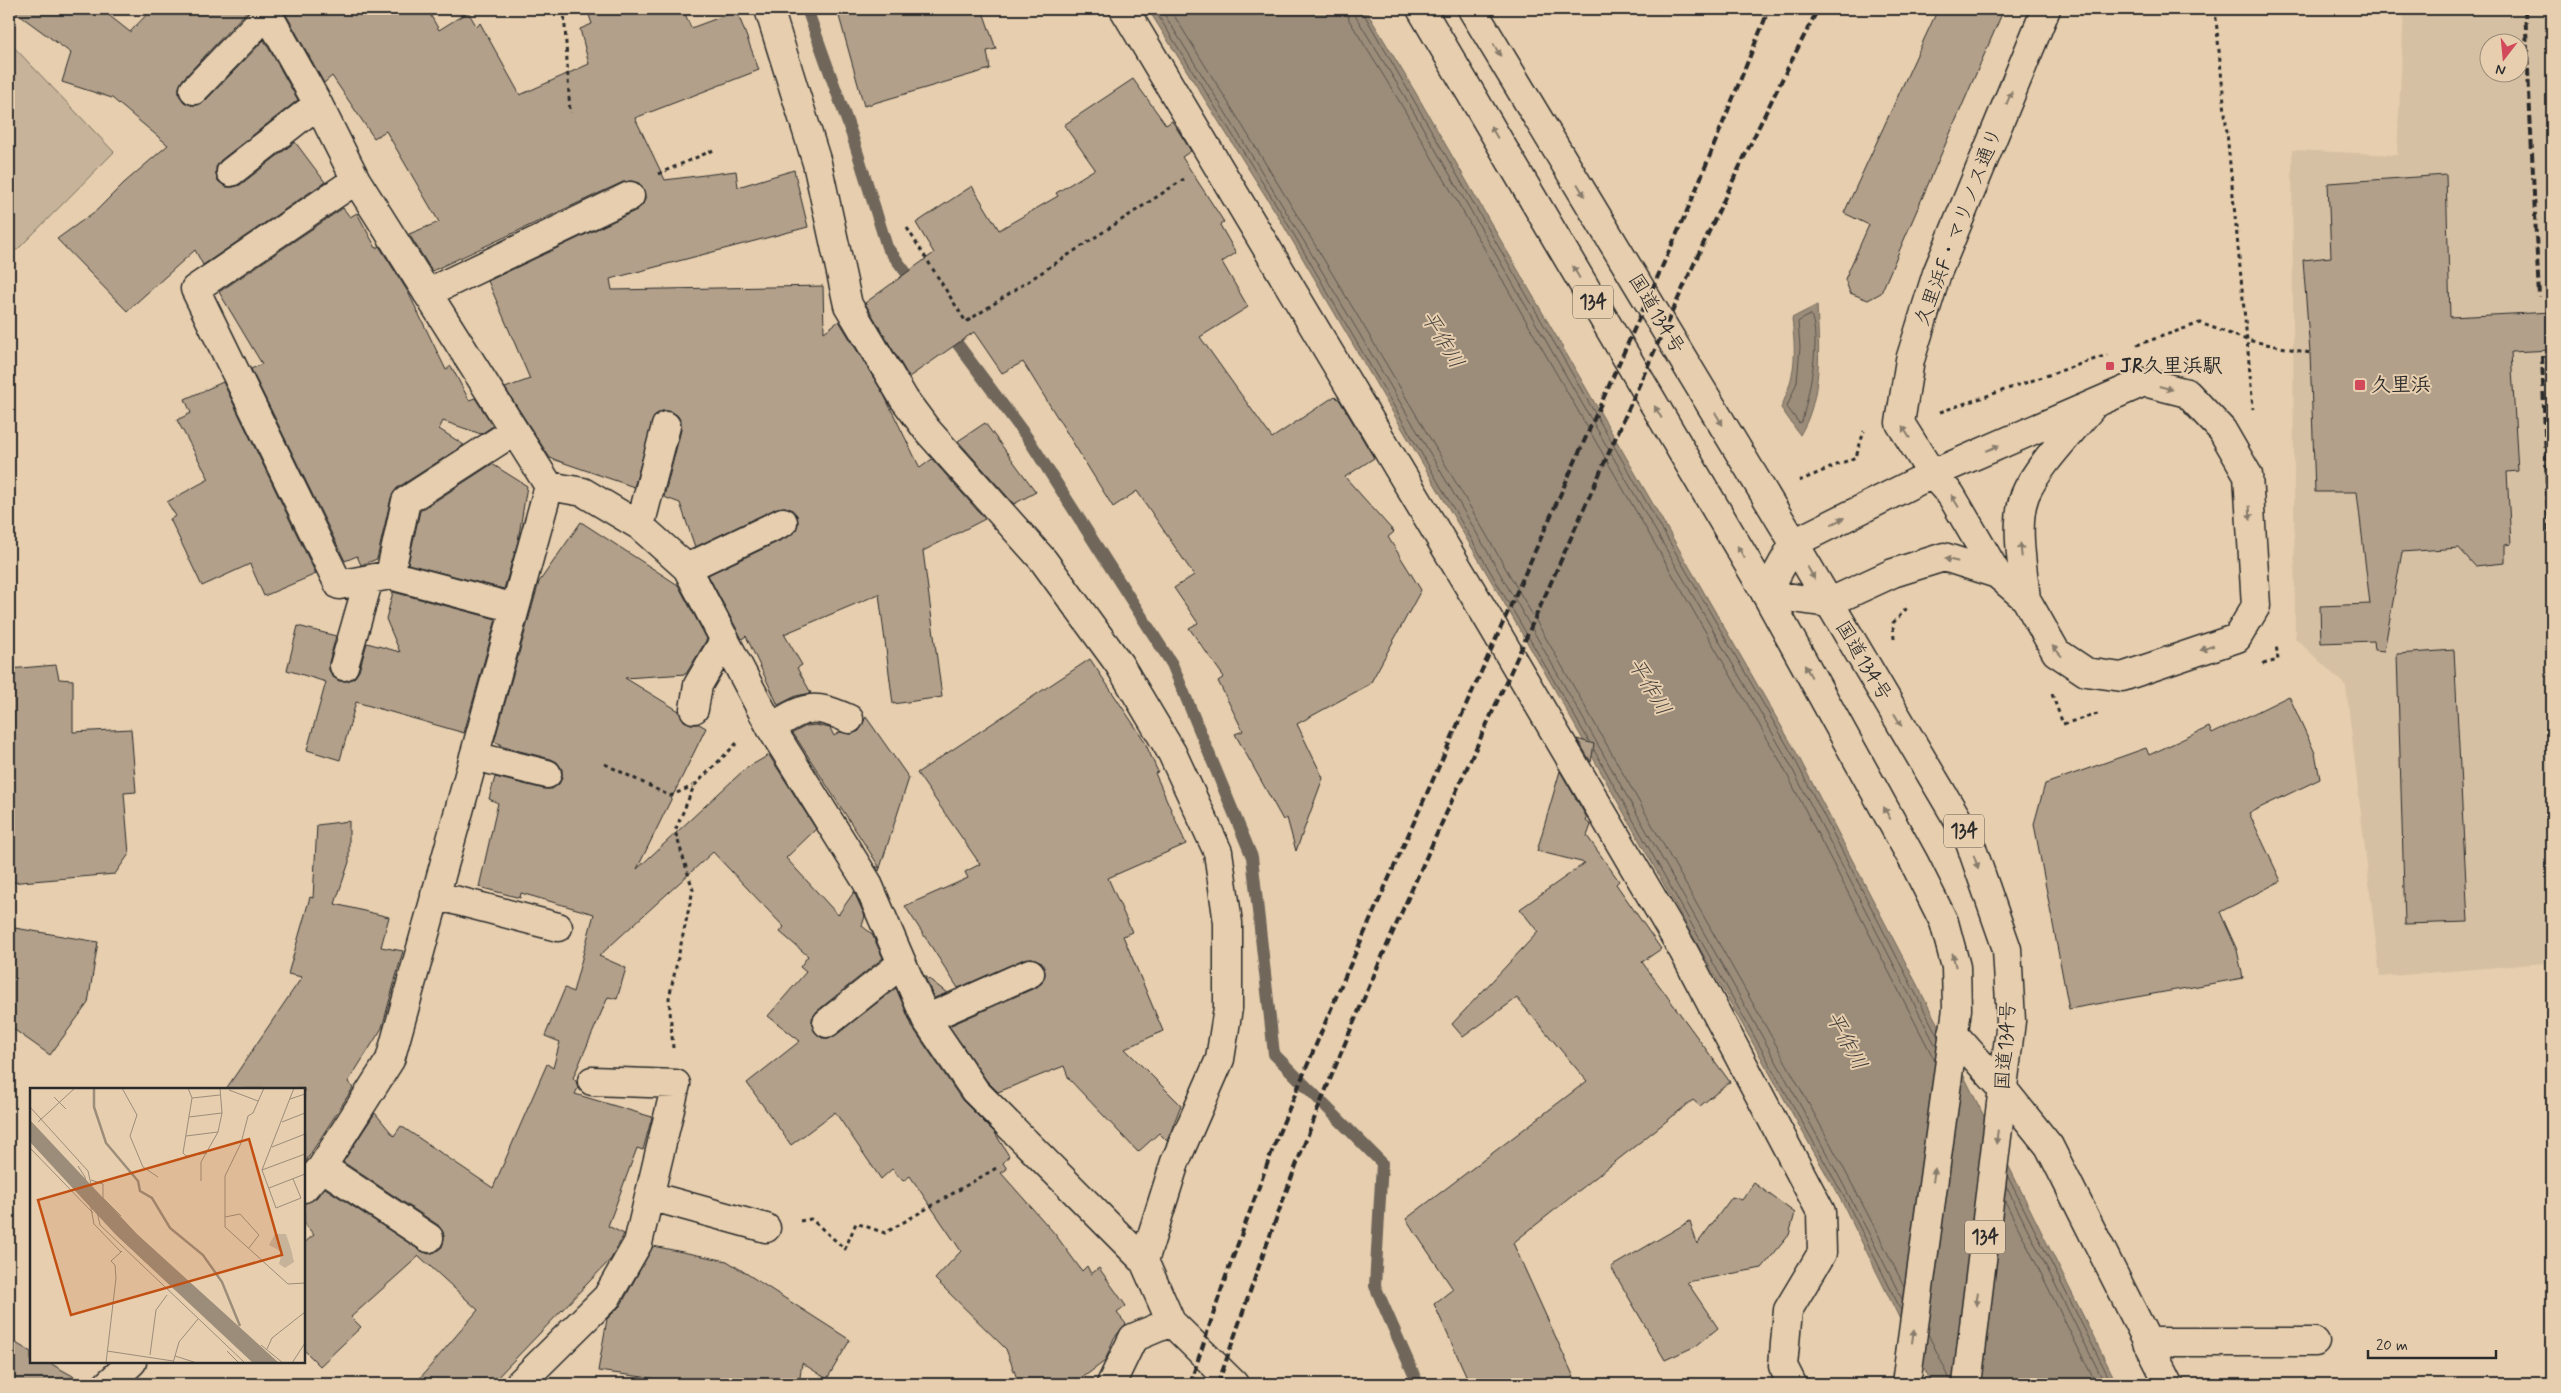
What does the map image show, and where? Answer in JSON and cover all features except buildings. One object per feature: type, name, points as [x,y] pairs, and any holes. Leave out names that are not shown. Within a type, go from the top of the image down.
[{"type":"main road","points":[[769,9],[817,164],[848,305],[904,399],[927,430],[1043,560],[1119,664],[1172,753],[1218,852],[1228,923],[1228,1008],[1220,1059],[1175,1162],[1144,1262]]},
{"type":"main road","points":[[1124,9],[1492,624],[1684,952],[1820,1212],[1822,1253],[1788,1310],[1783,1366],[1792,1384]]},
{"type":"main road","name":"134","points":[[1421,9],[1766,594],[1914,862],[1944,922],[1956,967],[1955,1021],[1906,1384]]},
{"type":"main road","name":"国道134号","points":[[1472,9],[1794,543],[1968,837],[2007,949],[2011,1021],[1967,1384]]},
{"type":"main road","name":"久里浜F・マリノス通り","points":[[1997,574],[1951,495],[1932,474],[1900,423],[1910,360],[1937,273],[2046,9]]},
{"type":"main road","points":[[194,90],[267,11],[318,104],[356,180],[548,486],[390,1060],[322,1167],[305,1187]]},
{"type":"main road","points":[[231,172],[318,104]]},
{"type":"main road","points":[[356,180],[195,289],[339,585],[380,577],[515,608]]},
{"type":"main road","points":[[427,293],[630,196]]},
{"type":"main road","points":[[2144,382],[2187,393],[2222,430],[2248,475],[2256,606],[2237,638],[2122,677],[2086,672],[2056,652],[2026,599],[1997,574],[1944,557],[1893,573],[1828,603],[1766,594],[1794,543],[1932,474],[2144,382]]},
{"type":"main road","points":[[2026,599],[2019,536],[2025,495],[2049,458],[2095,403]]},
{"type":"main road","points":[[640,526],[666,426]]},
{"type":"main road","points":[[344,666],[380,577],[406,501],[514,431]]},
{"type":"main road","points":[[548,486],[582,492],[640,526],[687,568],[768,721],[867,882],[926,1019],[975,1091],[1144,1262],[1171,1322],[1234,1384]]},
{"type":"main road","points":[[687,568],[783,522]]},
{"type":"main road","points":[[694,709],[698,685],[724,639]]},
{"type":"main road","points":[[768,721],[799,710],[825,708],[849,719]]},
{"type":"main road","points":[[474,756],[547,774]]},
{"type":"main road","points":[[436,895],[558,927]]},
{"type":"main road","points":[[827,1023],[901,964]]},
{"type":"main road","points":[[926,1019],[1030,973]]},
{"type":"main road","points":[[1955,1021],[2003,1089],[2049,1146],[2169,1384]]},
{"type":"main road","points":[[520,1384],[607,1297],[638,1243],[676,1084],[592,1081]]},
{"type":"main road","points":[[322,1167],[429,1238]]},
{"type":"main road","points":[[650,1196],[766,1228]]},
{"type":"main road","points":[[1111,1384],[1133,1338],[1171,1322]]},
{"type":"main road","points":[[2148,1342],[2315,1342]]},
{"type":"main road","points":[[108,1384],[131,1363]]},
{"type":"main road","points":[[520,1384],[525,1384]]},
{"type":"path","points":[[564,9],[570,113]]},
{"type":"path","points":[[2216,9],[2247,340],[2310,352]]},
{"type":"path","points":[[630,196],[657,175],[716,149]]},
{"type":"path","points":[[907,228],[966,322],[1214,159]]},
{"type":"path","points":[[1792,476],[1797,482],[1856,457],[1866,421]]},
{"type":"path","points":[[605,764],[670,796],[694,786],[768,721]]},
{"type":"path","points":[[676,1084],[669,998],[693,890],[675,831],[694,786]]},
{"type":"path","points":[[766,1228],[811,1219],[845,1249],[856,1223],[885,1234],[1031,1148]]},
{"type":"shaded area","points":[[2404,9],[2552,9],[2552,1018],[2545,963],[2380,977],[2346,686],[2295,638],[2292,150],[2397,155]]},
{"type":"shaded area","points":[[9,42],[114,152],[17,250],[9,247]]},
{"type":"water","name":"平作川","points":[[1148,9],[1365,9],[1414,90],[1795,750],[1951,1050],[2117,1384],[1932,1384],[1843,1204],[1555,690],[1275,211]]},
{"type":"water","points":[[1817,305],[1819,355],[1816,388],[1813,405],[1800,435],[1781,408],[1790,385],[1794,364],[1792,318]]},
{"type":"waterway","points":[[807,9],[852,135],[887,247],[916,286]]},
{"type":"waterway","points":[[948,331],[1029,440],[1172,664],[1252,857],[1274,1054],[1382,1163],[1375,1286],[1418,1384]]},
{"type":"railway","points":[[1190,1384],[1225,1279],[1278,1135],[1339,990],[1691,202],[1769,9]]},
{"type":"railway","points":[[1218,1384],[1269,1237],[1357,1015],[1707,235],[1818,9]]},
{"type":"railway","points":[[2525,9],[2539,297]]},
{"type":"railway","points":[[2542,356],[2552,617]]},
{"type":"place","name":"JR久里浜駅","points":[[2110,366]]},
{"type":"place","name":"久里浜","points":[[2360,385]]}]
